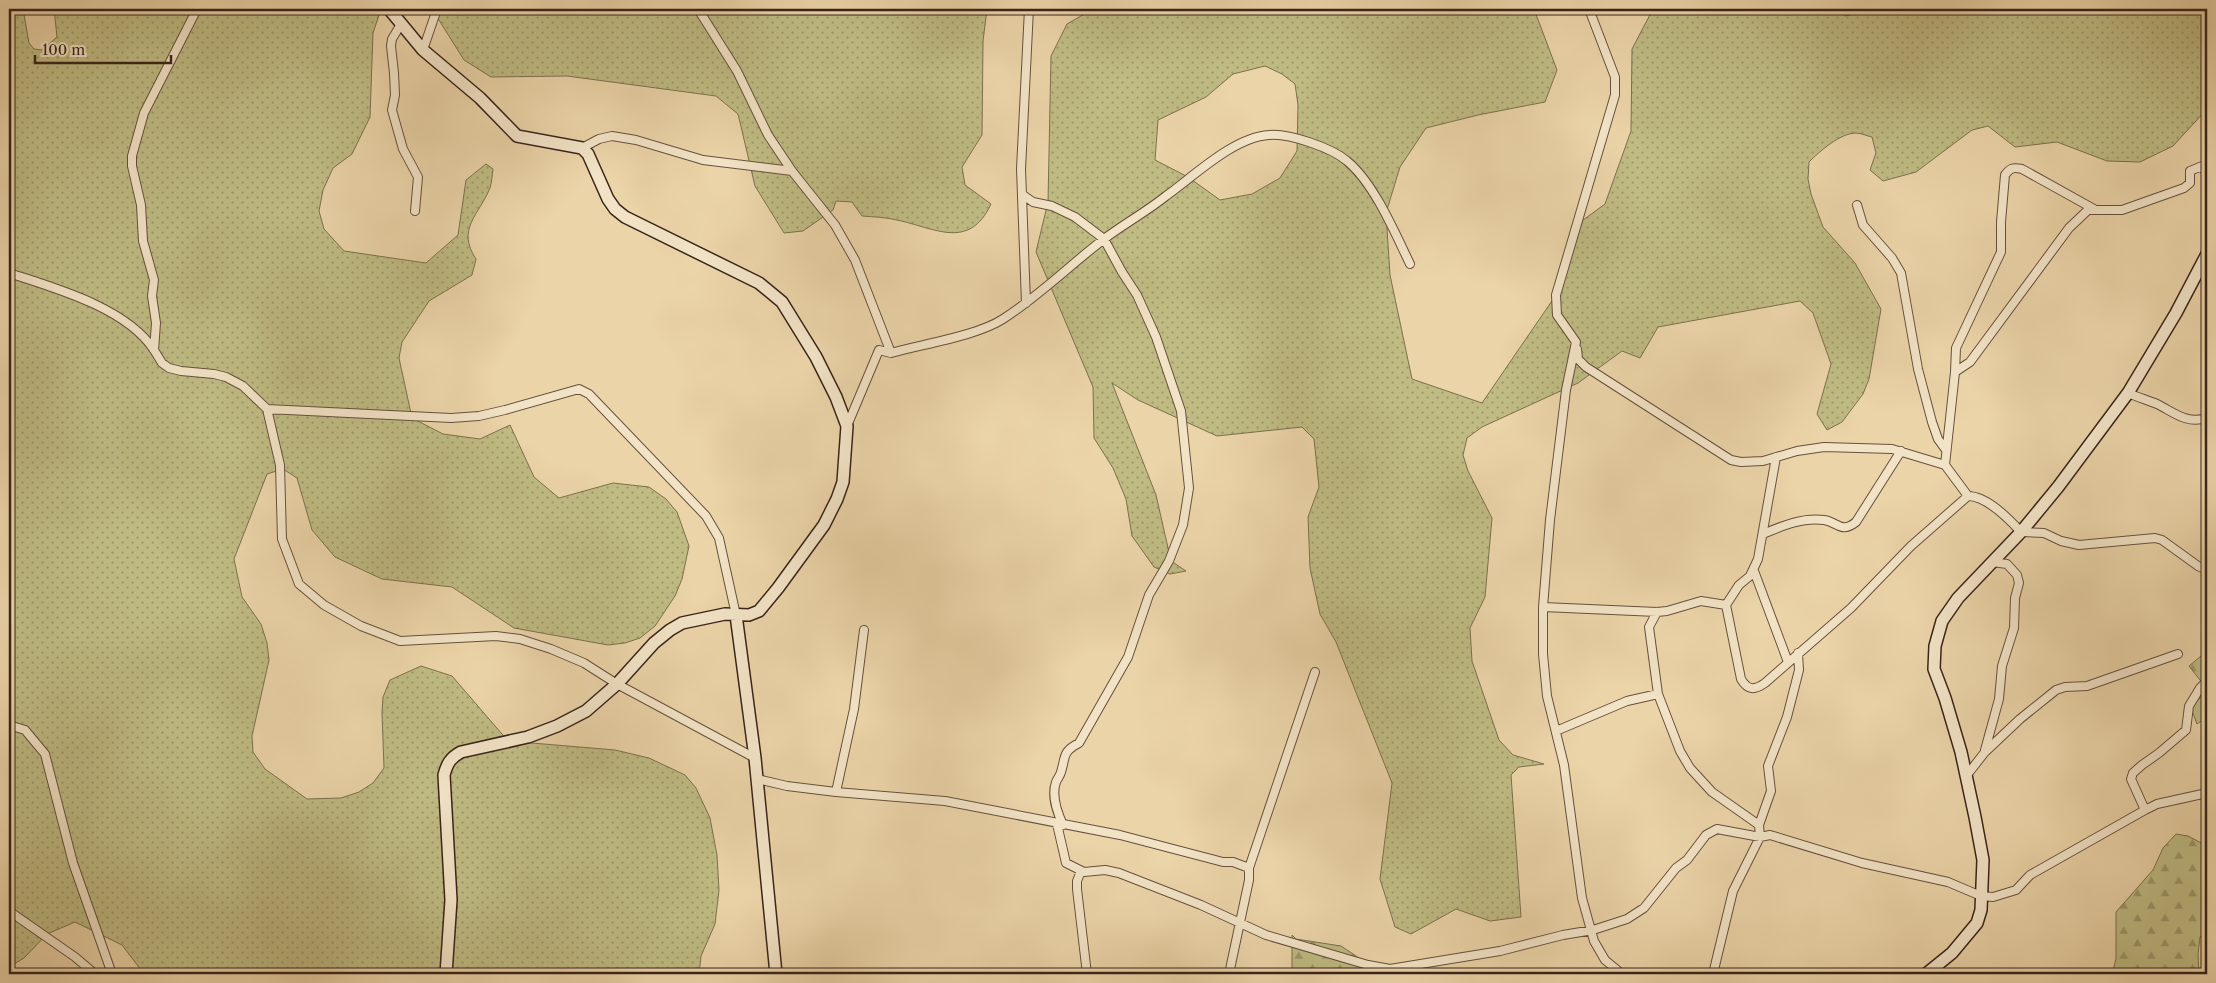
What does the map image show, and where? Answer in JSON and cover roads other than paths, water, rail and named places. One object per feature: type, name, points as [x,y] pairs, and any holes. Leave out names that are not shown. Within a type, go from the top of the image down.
[{"type":"street","points":[[154,350],[156,323],[152,296],[154,280],[143,241],[141,206],[132,166],[132,156],[144,113],[197,9]]},
{"type":"street","points":[[390,9],[423,50],[480,98],[517,136],[582,148],[588,154],[608,199],[620,213],[759,283],[782,302],[816,357],[836,397],[847,426]]},
{"type":"street","points":[[423,50],[437,9]]},
{"type":"street","points":[[698,9],[737,71],[744,89],[768,135],[792,171],[835,225],[855,260],[891,353]]},
{"type":"street","points":[[1026,303],[1021,169],[1029,9]]},
{"type":"street","points":[[1589,9],[1614,77],[1614,95],[1556,295],[1557,315],[1576,342],[1578,359],[1586,367],[1731,460],[1741,462],[1763,461],[1824,447],[1901,451],[1945,465],[1968,496],[1978,498],[2003,513],[2021,532],[2044,532],[2071,545],[2155,538],[2162,540],[2198,566],[2207,570]]},
{"type":"street","points":[[401,24],[392,39],[391,46],[395,95],[392,110],[403,149],[418,177],[415,211]]},
{"type":"street","points":[[446,974],[451,900],[444,775],[453,756],[461,752],[528,737],[557,726],[586,711],[617,684],[654,643],[670,630],[692,620],[725,614],[736,616],[759,611],[824,525],[837,499],[843,482],[847,426],[878,350],[891,353],[982,329],[1002,320],[1026,303],[1104,239],[1231,150],[1245,141],[1270,135],[1289,138],[1332,151],[1349,162],[1381,206],[1410,264]]},
{"type":"street","points":[[582,148],[599,139],[612,136],[636,140],[703,160],[792,171]]},
{"type":"street","points":[[1945,465],[1956,372],[1956,348],[2001,252],[2002,192],[2005,175],[2009,170],[2014,167],[2029,172],[2094,209],[2115,211],[2143,203],[2188,186],[2189,175],[2193,169],[2204,167],[2207,174]]},
{"type":"street","points":[[1023,195],[1034,202],[1052,206],[1075,217],[1104,239],[1137,295],[1156,337],[1172,381],[1180,411],[1189,488],[1183,526],[1168,561],[1150,595],[1128,657],[1079,744],[1070,748],[1064,756],[1061,772],[1055,784],[1056,810],[1066,863],[1081,871],[1105,870],[1119,873],[1201,905],[1238,924],[1266,935],[1368,965],[1390,969],[1492,952],[1593,930],[1627,919],[1644,908],[1676,868],[1687,860],[1706,835],[1717,829],[1760,836],[1770,835],[1862,863],[1948,882],[1981,896],[1992,897],[2016,890],[2030,875],[2145,810],[2158,804],[2207,793]]},
{"type":"street","points":[[1857,205],[1863,225],[1892,258],[1901,273],[1918,369],[1932,422],[1938,439],[1946,450]]},
{"type":"street","points":[[1956,372],[1970,362],[2069,228],[2083,214],[2094,209]]},
{"type":"street","points":[[1926,974],[1952,953],[1977,923],[1981,910],[1983,860],[1967,775],[1945,698],[1934,669],[1935,646],[1942,621],[1958,598],[2021,532],[2058,487],[2128,393],[2176,312],[2207,254]]},
{"type":"street","points":[[9,273],[87,300],[130,325],[146,338],[162,363],[169,368],[181,372],[214,374],[226,377],[243,386],[267,409],[280,465],[282,539],[294,576],[305,591],[324,605],[361,626],[400,641],[496,636],[520,639],[584,662],[617,684],[755,758]]},
{"type":"street","points":[[1576,342],[1566,390],[1550,520],[1543,607],[1543,654],[1547,696],[1564,765],[1582,898],[1593,930],[1594,941],[1605,960],[1622,974]]},
{"type":"street","points":[[267,409],[451,418],[479,416],[578,389],[589,394],[706,516],[719,538],[736,616],[755,758],[776,974]]},
{"type":"street","points":[[2128,393],[2157,405],[2185,420],[2207,418]]},
{"type":"street","points":[[1763,534],[1791,523],[1806,521],[1827,520],[1842,528],[1850,526],[1856,522],[1901,451]]},
{"type":"street","points":[[1776,457],[1763,534],[1754,570],[1739,584],[1726,604],[1741,679],[1745,686],[1751,689],[1758,688],[1851,608],[1911,546],[1968,496]]},
{"type":"street","points":[[1984,752],[2000,699],[2002,666],[2014,628],[2015,598],[2019,583],[2017,574],[2007,564],[1992,562]]},
{"type":"street","points":[[1754,570],[1788,662]]},
{"type":"street","points":[[1543,607],[1657,612],[1667,611],[1701,600],[1726,604]]},
{"type":"street","points":[[1657,612],[1649,628],[1658,694],[1667,722],[1690,768],[1712,792],[1759,825]]},
{"type":"street","points":[[836,792],[854,709],[864,630]]},
{"type":"street","points":[[1713,974],[1733,891],[1760,836],[1759,825],[1771,791],[1768,766],[1787,717],[1799,670],[1798,653]]},
{"type":"street","points":[[1967,775],[1984,752],[2020,719],[2056,690],[2066,687],[2087,686],[2178,654]]},
{"type":"street","points":[[1229,974],[1238,924],[1249,880],[1249,868],[1315,672]]},
{"type":"street","points":[[2145,810],[2131,779],[2133,773],[2186,730],[2189,706],[2200,688],[2207,681]]},
{"type":"street","points":[[1556,731],[1627,701],[1658,694]]},
{"type":"street","points":[[9,725],[25,730],[45,754],[73,863],[112,974]]},
{"type":"street","points":[[757,779],[787,786],[836,792],[945,801],[1060,825],[1120,835],[1223,862],[1233,862],[1249,868]]},
{"type":"street","points":[[1081,871],[1077,881],[1077,889],[1087,974]]},
{"type":"street","points":[[9,911],[75,957],[95,974]]},
{"type":"street","points":[[1411,966],[1416,974]]}]
